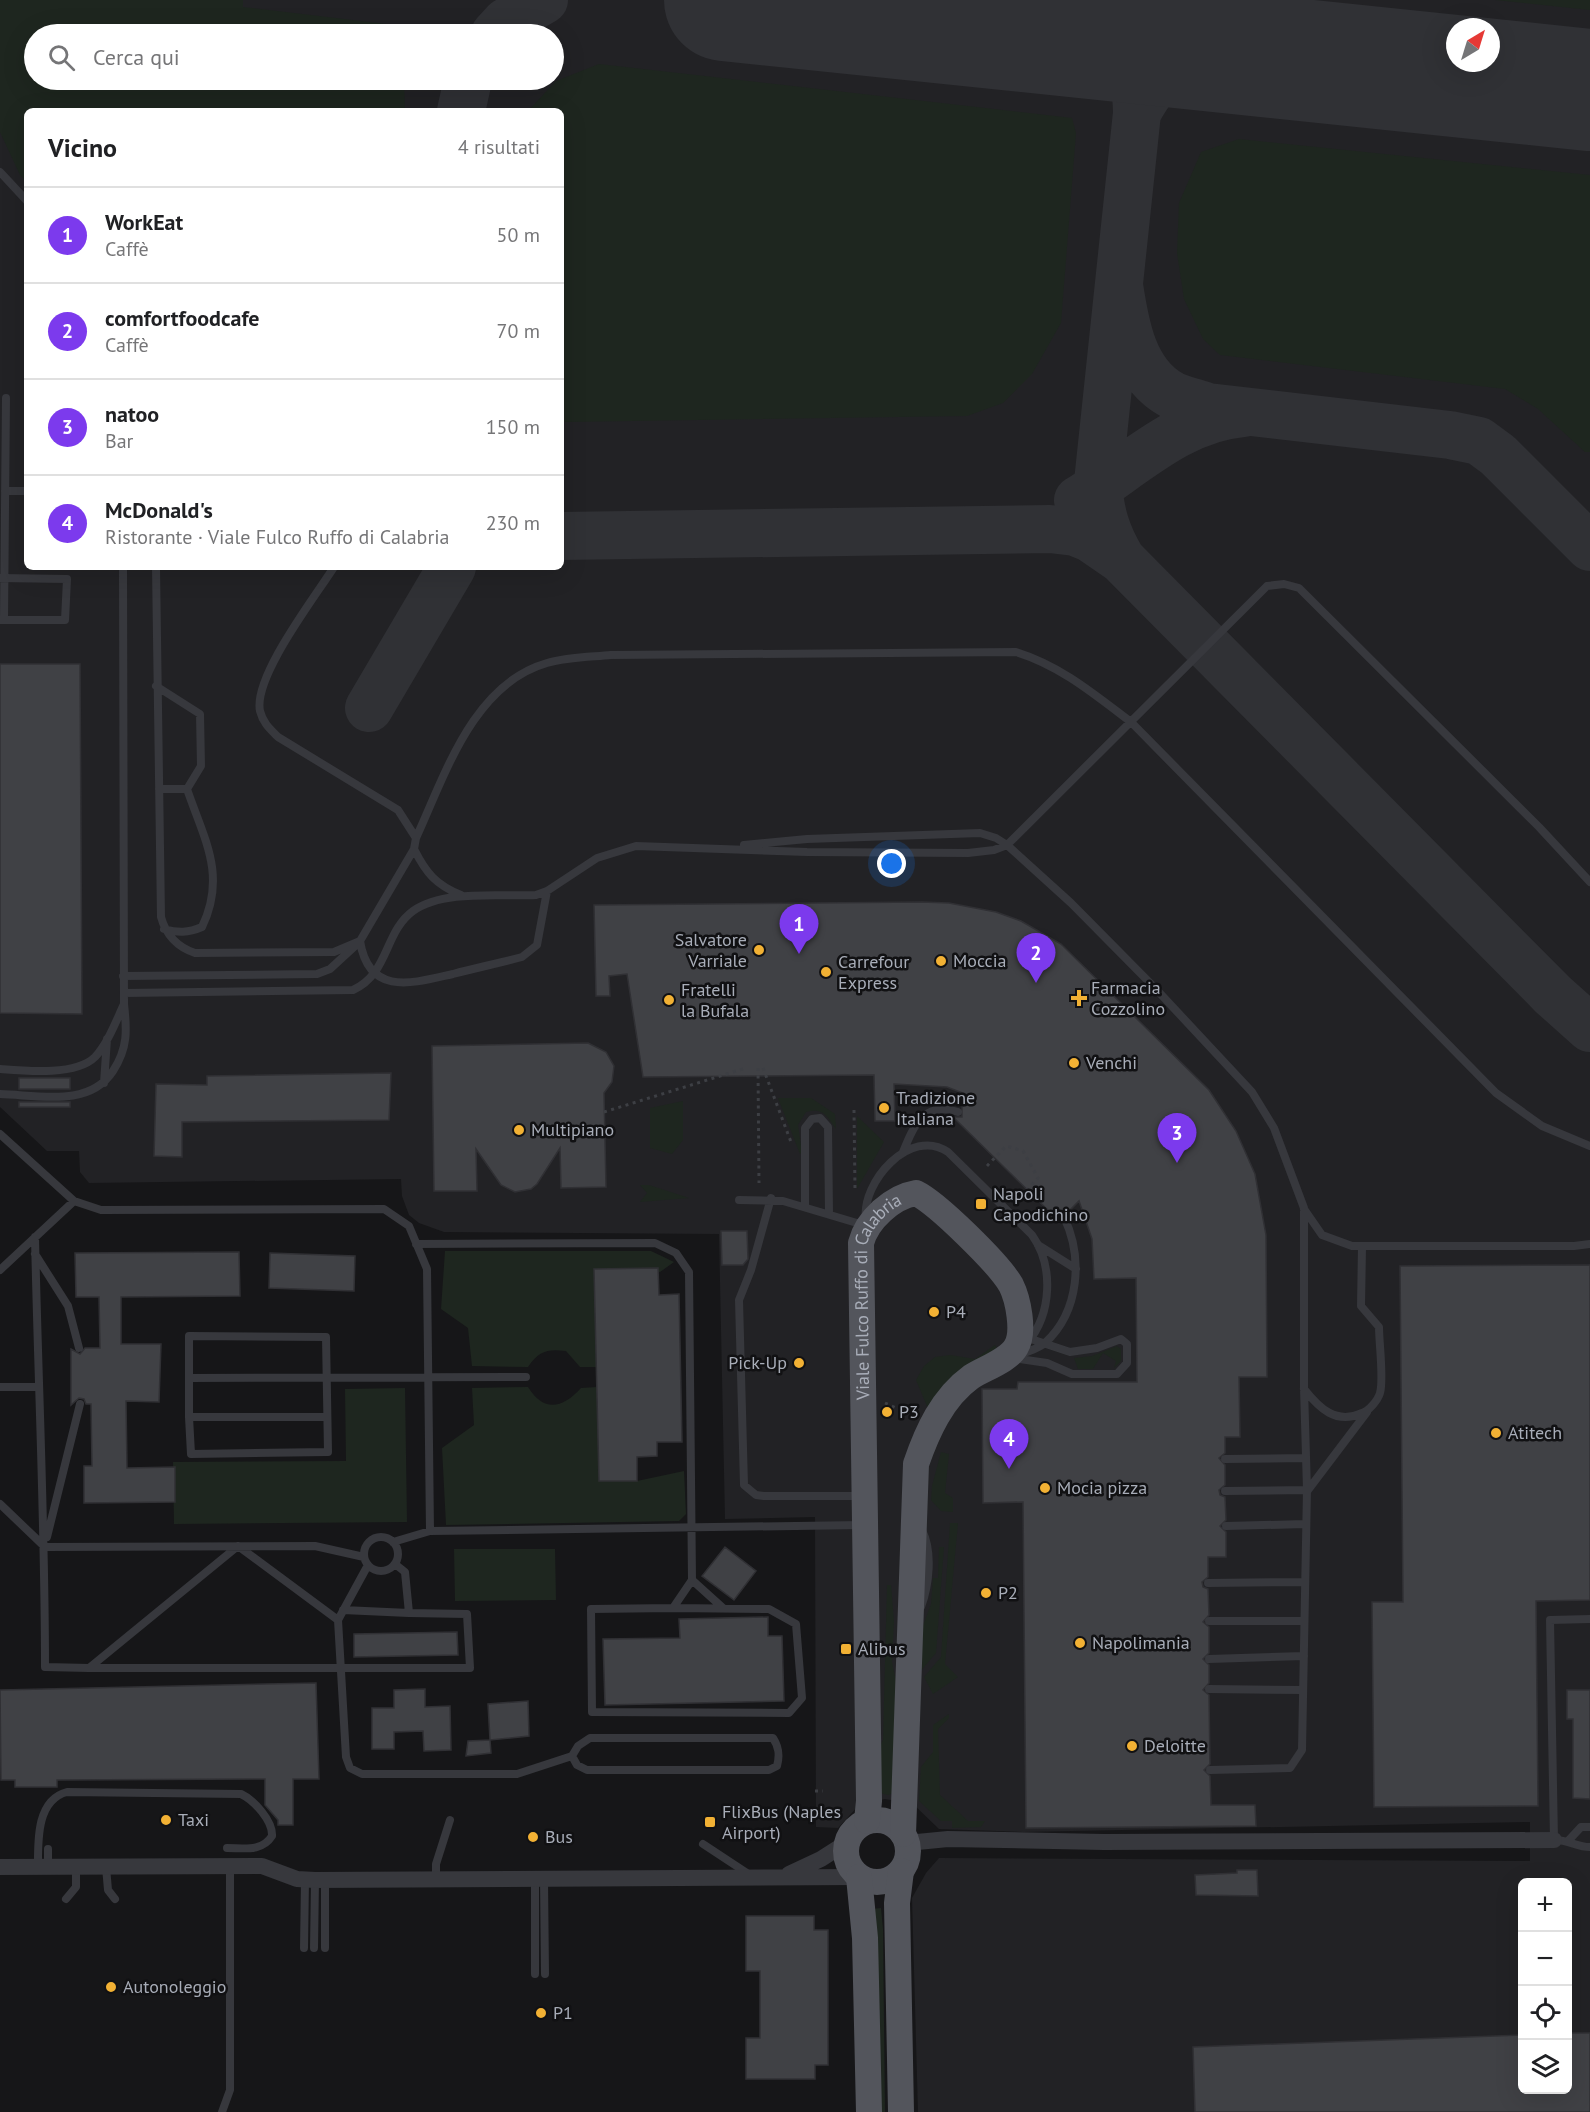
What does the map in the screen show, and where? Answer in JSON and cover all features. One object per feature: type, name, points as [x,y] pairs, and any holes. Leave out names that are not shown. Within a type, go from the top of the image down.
[{"type":"main road","name":"Viale Fulco Ruffo di Calabria","points":[[867,1821],[869,1800],[860,1251],[867,1227],[898,1199],[916,1193],[923,1196],[1004,1275],[1014,1293],[1016,1348]]},
{"type":"main road","points":[[901,2112],[897,1903],[902,1871],[908,1854],[905,1839],[916,1464],[938,1414],[960,1386],[1016,1348]]},
{"type":"main road","points":[[902,1871],[886,1881],[876,1883],[859,1877],[847,1862],[846,1843],[857,1826],[867,1821],[887,1821],[905,1839]]},
{"type":"main road","points":[[859,1877],[864,1938],[869,2112]]},
{"type":"street","points":[[905,1839],[1104,1842],[1562,1840]]},
{"type":"street","points":[[783,1877],[821,1859],[846,1843]]},
{"type":"street","points":[[0,1867],[230,1866],[272,1868],[315,1880],[859,1877]]},
{"type":"lane","points":[[0,172],[24,198]]},
{"type":"lane","points":[[2,578],[67,579],[65,620],[2,620],[2,578],[6,398]]},
{"type":"lane","points":[[5,491],[24,491]]},
{"type":"lane","points":[[0,1094],[71,1096],[87,1093],[104,1084],[123,1053],[128,1034],[123,976],[123,570]]},
{"type":"lane","points":[[156,570],[161,917],[164,929],[178,944],[195,953],[334,952],[360,941]]},
{"type":"lane","points":[[332,570],[263,680],[259,709],[264,723],[279,737],[398,810],[416,838]]},
{"type":"lane","points":[[124,993],[341,991],[367,983],[375,974],[404,920],[415,910],[462,895],[523,896],[547,891],[597,858],[636,846],[968,853],[994,850],[1007,845],[1267,586],[1284,584],[1299,588],[1539,826],[1590,882]]},
{"type":"lane","points":[[123,976],[317,974],[342,960],[360,941],[414,849],[416,838],[456,751],[480,711],[512,679],[546,663],[573,658],[1016,652],[1041,660],[1068,674],[1131,722],[1496,1092],[1542,1126],[1590,1146]]},
{"type":"lane","points":[[156,686],[200,714],[201,766],[187,789],[214,870],[214,889],[209,913],[202,927],[191,932],[177,933],[164,929]]},
{"type":"lane","points":[[159,789],[187,789]]},
{"type":"lane","points":[[717,848],[807,839],[988,834],[1007,845],[1071,903],[1252,1092],[1274,1128],[1304,1208],[1322,1234],[1362,1247],[1590,1244]]},
{"type":"lane","points":[[414,849],[432,879],[441,887],[462,895]]},
{"type":"lane","points":[[360,941],[362,956],[375,974],[401,984],[415,983],[522,957],[537,945],[547,891]]},
{"type":"lane","points":[[0,1069],[69,1069],[84,1065],[96,1056],[124,1004]]},
{"type":"lane","points":[[104,1084],[106,1039]]},
{"type":"lane","points":[[903,1152],[916,1124],[929,1112],[946,1108],[958,1112]]},
{"type":"lane","points":[[805,1207],[805,1128],[812,1119],[820,1118],[828,1127],[829,1213]]},
{"type":"lane","points":[[0,1134],[74,1201],[101,1210],[384,1209],[409,1226],[427,1269],[429,1531]]},
{"type":"lane","points":[[739,1200],[771,1198],[829,1213],[867,1227],[867,1199],[889,1165],[903,1152],[922,1144],[940,1147],[1032,1235],[1038,1245],[1048,1279],[1047,1295],[1037,1328],[1016,1348]]},
{"type":"lane","points":[[771,1198],[751,1270],[739,1300],[744,1485],[756,1495],[764,1496],[865,1496]]},
{"type":"lane","points":[[0,1270],[74,1201]]},
{"type":"lane","points":[[1210,1770],[1290,1768],[1302,1750],[1307,1490],[1304,1388],[1304,1208]]},
{"type":"lane","points":[[1016,1348],[1043,1344],[1069,1308],[1075,1288],[1076,1269],[1072,1234],[1064,1217]]},
{"type":"lane","points":[[35,1237],[38,1387],[45,1547],[45,1667],[470,1668],[467,1614],[344,1610]]},
{"type":"lane","points":[[416,1244],[655,1243],[676,1252],[689,1272],[692,1580],[673,1608]]},
{"type":"lane","points":[[1038,1245],[1076,1269]]},
{"type":"lane","points":[[1307,1490],[1380,1393],[1379,1327],[1361,1306],[1362,1247]]},
{"type":"lane","points":[[35,1254],[68,1306],[79,1348]]},
{"type":"lane","points":[[189,1336],[326,1337],[328,1452],[191,1454],[189,1378],[189,1336]]},
{"type":"lane","points":[[1121,1339],[1127,1344],[1127,1363],[1117,1374],[1080,1376],[1016,1348],[1043,1344],[1080,1352],[1121,1339]]},
{"type":"lane","points":[[189,1378],[526,1377]]},
{"type":"lane","points":[[0,1387],[38,1387]]},
{"type":"lane","points":[[1304,1388],[1318,1406],[1335,1416],[1350,1419],[1367,1411]]},
{"type":"lane","points":[[45,1547],[80,1404]]},
{"type":"lane","points":[[189,1417],[326,1417]]},
{"type":"lane","points":[[1225,1459],[1306,1458]]},
{"type":"lane","points":[[1225,1491],[1307,1490]]},
{"type":"lane","points":[[0,1504],[45,1547],[315,1546],[366,1561],[381,1571],[395,1564],[398,1553],[393,1542],[382,1536],[366,1545],[366,1561],[338,1620],[346,1757],[350,1768],[362,1774],[517,1774],[572,1756],[578,1746],[590,1738],[773,1738],[778,1747],[779,1759],[777,1766],[769,1770],[587,1770],[578,1765],[572,1756]]},
{"type":"lane","points":[[1226,1526],[1305,1524]]},
{"type":"lane","points":[[393,1542],[429,1531],[865,1525]]},
{"type":"lane","points":[[238,1546],[338,1620]]},
{"type":"lane","points":[[89,1668],[238,1546]]},
{"type":"lane","points":[[395,1564],[405,1572],[409,1612]]},
{"type":"lane","points":[[692,1580],[723,1608]]},
{"type":"lane","points":[[1208,1584],[1305,1582]]},
{"type":"lane","points":[[673,1608],[769,1609],[796,1624],[802,1698],[789,1713],[592,1712],[591,1610],[673,1608]]},
{"type":"lane","points":[[1562,1840],[1550,1620],[1590,1619]]},
{"type":"lane","points":[[1209,1621],[1304,1621]]},
{"type":"lane","points":[[1209,1659],[1304,1656]]},
{"type":"lane","points":[[1209,1689],[1303,1690]]},
{"type":"lane","points":[[43,1868],[38,1835],[45,1810],[54,1799],[67,1792],[241,1794],[255,1804],[268,1823],[272,1836],[266,1844],[257,1848],[227,1848]]},
{"type":"lane","points":[[436,1880],[436,1863],[450,1820]]},
{"type":"lane","points":[[1562,1840],[1581,1827],[1590,1827]]},
{"type":"lane","points":[[1562,1840],[1580,1847],[1590,1847]]},
{"type":"lane","points":[[703,1844],[754,1878]]},
{"type":"lane","points":[[43,1868],[48,1849]]},
{"type":"lane","points":[[222,2112],[230,2090],[230,1866]]},
{"type":"lane","points":[[106,1867],[108,1890],[115,1899]]},
{"type":"lane","points":[[66,1899],[76,1887],[76,1868]]},
{"type":"lane","points":[[540,1879],[545,1974]]},
{"type":"lane","points":[[535,1974],[540,1879]]},
{"type":"lane","points":[[315,1880],[325,1948]]},
{"type":"lane","points":[[304,1948],[315,1880]]},
{"type":"lane","points":[[314,1948],[315,1880]]},
{"type":"path","points":[[604,1112],[746,1068]]},
{"type":"path","points":[[758,1068],[759,1183]]},
{"type":"path","points":[[763,1068],[805,1177]]},
{"type":"path","points":[[854,1110],[855,1191]]},
{"type":"path","points":[[987,1166],[1006,1146],[1023,1151],[1038,1178],[1019,1198]]},
{"type":"path","points":[[879,1407],[886,1403],[903,1411]]},
{"type":"path","points":[[815,1791],[823,1791]]},
{"type":"shaded area","points":[[0,0],[1590,0],[1590,2112],[918,2112],[912,1898],[926,1873],[939,1858],[1530,1861],[1530,1822],[1023,1832],[939,1829],[913,1804],[885,1799],[860,1804],[838,1828],[816,1827],[815,1517],[725,1519],[719,1234],[444,1232],[419,1223],[409,1215],[402,1196],[401,1179],[89,1183],[80,1172],[79,1151],[47,1151],[0,1107]]},
{"type":"shaded area","points":[[0,0],[243,0],[243,7],[386,24],[24,24],[24,90],[404,90],[405,108],[24,108],[24,179],[0,132]]},
{"type":"shaded area","points":[[1495,0],[1590,0],[1590,10]]},
{"type":"shaded area","points":[[599,64],[1072,118],[1076,133],[1061,323],[1032,374],[1003,403],[967,416],[564,421],[564,108],[531,108],[548,90],[564,90],[564,78]]},
{"type":"shaded area","points":[[1239,139],[1590,175],[1590,452],[1585,452],[1538,409],[1505,389],[1220,355],[1203,339],[1184,299],[1177,253],[1179,203],[1201,152]]},
{"type":"shaded area","points":[[778,1098],[811,1098],[835,1114],[836,1129],[822,1113],[806,1112],[798,1125],[802,1152],[800,1154]]},
{"type":"shaded area","points":[[683,1101],[683,1140],[672,1154],[650,1148],[650,1108]]},
{"type":"shaded area","points":[[857,1116],[884,1142],[857,1189]]},
{"type":"shaded area","points":[[640,1185],[649,1185],[689,1198],[640,1202],[647,1193]]},
{"type":"shaded area","points":[[445,1251],[651,1251],[674,1262],[660,1272],[628,1268],[597,1367],[580,1367],[566,1351],[554,1350],[540,1354],[528,1367],[472,1366],[468,1328],[441,1309]]},
{"type":"shaded area","points":[[995,1345],[997,1348],[966,1368],[929,1411],[916,1380],[924,1366],[935,1357],[950,1355],[975,1359]]},
{"type":"shaded area","points":[[1117,1346],[1121,1349],[1121,1361],[1114,1368],[1116,1361],[1103,1353],[1093,1369],[1078,1369],[1074,1358],[1092,1356]]},
{"type":"shaded area","points":[[528,1387],[540,1401],[554,1405],[567,1400],[581,1388],[597,1387],[599,1481],[637,1481],[684,1471],[686,1514],[679,1521],[446,1525],[442,1448],[474,1425],[472,1388]]},
{"type":"shaded area","points":[[405,1388],[407,1522],[174,1524],[173,1462],[346,1461],[345,1389]]},
{"type":"shaded area","points":[[941,1452],[949,1454],[945,1493],[953,1498],[953,1512],[941,1511],[931,1500],[932,1486]]},
{"type":"shaded area","points":[[950,1523],[958,1523],[945,1664],[958,1677],[933,1694],[924,1677],[941,1657]]},
{"type":"shaded area","points":[[939,1547],[944,1547],[936,1653],[919,1673],[921,1631],[931,1604],[933,1578],[938,1578]]},
{"type":"shaded area","points":[[454,1549],[555,1549],[556,1600],[455,1601]]},
{"type":"shaded area","points":[[887,1585],[891,1585],[894,1621],[892,1662],[899,1695],[893,1793],[888,1795],[880,1793],[878,1749],[883,1740]]},
{"type":"shaded area","points":[[949,1714],[949,1718],[938,1729],[940,1795],[968,1821],[985,1821],[981,1827],[952,1828],[952,1821],[941,1821],[919,1801],[921,1767],[933,1752],[933,1725]]},
{"type":"shaded area","points":[[881,1908],[885,2112],[880,2112],[872,1909]]},
{"type":"building","points":[[0,664],[80,664],[82,1014],[0,1013]]},
{"type":"building","points":[[949,903],[996,912],[1021,921],[1061,944],[1209,1090],[1236,1131],[1255,1174],[1266,1235],[1267,1377],[1239,1377],[1240,1437],[1225,1437],[1225,1453],[1219,1458],[1225,1465],[1225,1485],[1219,1490],[1220,1495],[1225,1497],[1226,1520],[1220,1526],[1226,1532],[1226,1557],[1208,1557],[1208,1577],[1202,1582],[1203,1587],[1208,1589],[1209,1615],[1203,1622],[1209,1627],[1209,1653],[1203,1659],[1209,1665],[1209,1683],[1203,1690],[1209,1695],[1210,1764],[1204,1770],[1210,1776],[1211,1805],[1255,1805],[1256,1826],[1026,1828],[1023,1502],[983,1503],[982,1389],[1017,1389],[1018,1382],[1137,1382],[1136,1278],[1094,1279],[1092,1239],[1079,1201],[1068,1212],[1059,1213],[1059,1221],[953,1117],[962,1117],[962,1107],[973,1097],[947,1087],[894,1084],[895,1121],[875,1121],[874,1075],[643,1077],[627,974],[609,976],[610,996],[596,996],[594,905]]},
{"type":"building","name":"Multipiano","points":[[588,1043],[606,1052],[614,1066],[612,1082],[604,1093],[606,1187],[561,1188],[560,1148],[537,1184],[531,1189],[515,1192],[501,1185],[476,1149],[477,1191],[434,1191],[432,1046]]},
{"type":"building","points":[[391,1073],[389,1120],[182,1122],[182,1157],[154,1156],[156,1084],[207,1085],[207,1076]]},
{"type":"building","points":[[19,1078],[70,1078],[70,1089],[19,1089]]},
{"type":"building","points":[[19,1102],[70,1102],[70,1107],[19,1107]]},
{"type":"building","points":[[721,1231],[747,1231],[748,1259],[743,1265],[722,1265]]},
{"type":"building","points":[[239,1252],[240,1296],[121,1297],[121,1344],[161,1344],[159,1402],[126,1401],[127,1468],[175,1467],[175,1502],[84,1503],[84,1466],[92,1466],[91,1404],[86,1404],[84,1399],[79,1398],[71,1405],[71,1349],[80,1354],[85,1348],[100,1348],[99,1297],[76,1297],[75,1253]]},
{"type":"building","points":[[270,1253],[355,1256],[354,1291],[269,1288]]},
{"type":"building","name":"Atitech","points":[[1590,1265],[1590,1600],[1536,1601],[1538,1806],[1374,1807],[1372,1602],[1403,1602],[1400,1266]]},
{"type":"building","points":[[658,1268],[659,1295],[679,1294],[682,1442],[657,1442],[657,1456],[637,1457],[637,1481],[599,1481],[594,1269]]},
{"type":"building","points":[[725,1547],[756,1571],[734,1600],[702,1576]]},
{"type":"building","points":[[768,1617],[768,1636],[782,1636],[784,1701],[605,1705],[603,1639],[680,1638],[679,1619]]},
{"type":"building","points":[[457,1632],[458,1655],[354,1657],[354,1634]]},
{"type":"building","points":[[316,1683],[319,1779],[293,1779],[293,1825],[278,1825],[278,1820],[265,1805],[265,1779],[57,1780],[57,1787],[15,1787],[15,1780],[1,1780],[0,1690]]},
{"type":"building","points":[[425,1689],[425,1707],[450,1706],[451,1750],[424,1751],[423,1731],[394,1732],[394,1749],[372,1749],[372,1708],[394,1708],[394,1690]]},
{"type":"building","points":[[1567,1690],[1590,1690],[1590,1799],[1573,1798],[1573,1719],[1567,1719]]},
{"type":"building","points":[[528,1701],[529,1736],[490,1740],[488,1704]]},
{"type":"building","points":[[490,1740],[491,1753],[466,1756],[468,1741]]},
{"type":"building","points":[[1237,1870],[1257,1870],[1258,1896],[1196,1895],[1195,1875],[1237,1873]]},
{"type":"building","points":[[746,1916],[814,1916],[814,1930],[828,1930],[828,2065],[815,2065],[815,2079],[746,2079],[746,2038],[760,2038],[760,1971],[746,1971]]},
{"type":"building","points":[[1572,2033],[1590,2033],[1590,2112],[1195,2112],[1193,2047],[1518,2035],[1518,2094],[1572,2094]]},
{"type":"taxiway","points":[[504,24],[544,0]]},
{"type":"taxiway","points":[[1153,0],[1167,22],[1176,31],[1196,43],[1234,53]]},
{"type":"taxiway","points":[[1067,37],[1101,46],[1122,58],[1129,67],[1136,94],[1137,113],[1098,482],[1105,522],[1122,560]]},
{"type":"taxiway","points":[[1137,113],[1162,77],[1175,67],[1204,58],[1262,57]]},
{"type":"taxiway","points":[[462,108],[466,90]]},
{"type":"taxiway","points":[[1119,285],[1128,332],[1140,362],[1148,375],[1172,395],[1208,407],[1450,435],[1479,441],[1498,455],[1590,547]]},
{"type":"taxiway","points":[[1078,500],[1176,434],[1220,417],[1243,413]]},
{"type":"taxiway","points":[[564,536],[1050,529],[1075,532],[1090,538],[1122,560],[1553,995],[1590,1028]]},
{"type":"taxiway","points":[[369,708],[450,570]]},
{"type":"runway","points":[[725,0],[1590,90]]},
{"type":"place","name":"Salvatore Varriale","points":[[759,950]]},
{"type":"place","name":"WorkEat","points":[[799,954]]},
{"type":"place","name":"Moccia","points":[[941,961]]},
{"type":"place","name":"Carrefour Express","points":[[826,972]]},
{"type":"place","name":"comfortfoodcafe","points":[[1036,983]]},
{"type":"place","name":"Farmacia Cozzolino","points":[[1079,998]]},
{"type":"place","name":"Fratelli la Bufala","points":[[669,1000]]},
{"type":"place","name":"Venchi","points":[[1074,1063]]},
{"type":"place","name":"Tradizione Italiana","points":[[884,1108]]},
{"type":"place","name":"Multipiano","points":[[519,1130]]},
{"type":"place","name":"natoo","points":[[1177,1163]]},
{"type":"place","name":"Napoli Capodichino","points":[[981,1204]]},
{"type":"place","name":"P4","points":[[934,1312]]},
{"type":"place","name":"Pick-Up","points":[[799,1363]]},
{"type":"place","name":"P3","points":[[887,1412]]},
{"type":"place","name":"Atitech","points":[[1496,1433]]},
{"type":"place","name":"McDonald's","points":[[1009,1469]]},
{"type":"place","name":"Mocia pizza","points":[[1045,1488]]},
{"type":"place","name":"P2","points":[[986,1593]]},
{"type":"place","name":"Napolimania","points":[[1080,1643]]},
{"type":"place","name":"Alibus","points":[[846,1649]]},
{"type":"place","name":"Deloitte","points":[[1132,1746]]},
{"type":"place","name":"Taxi","points":[[166,1820]]},
{"type":"place","name":"FlixBus (Naples Airport)","points":[[710,1822]]},
{"type":"place","name":"Bus","points":[[533,1837]]},
{"type":"place","name":"Autonoleggio","points":[[111,1987]]},
{"type":"place","name":"P1","points":[[541,2013]]}]
